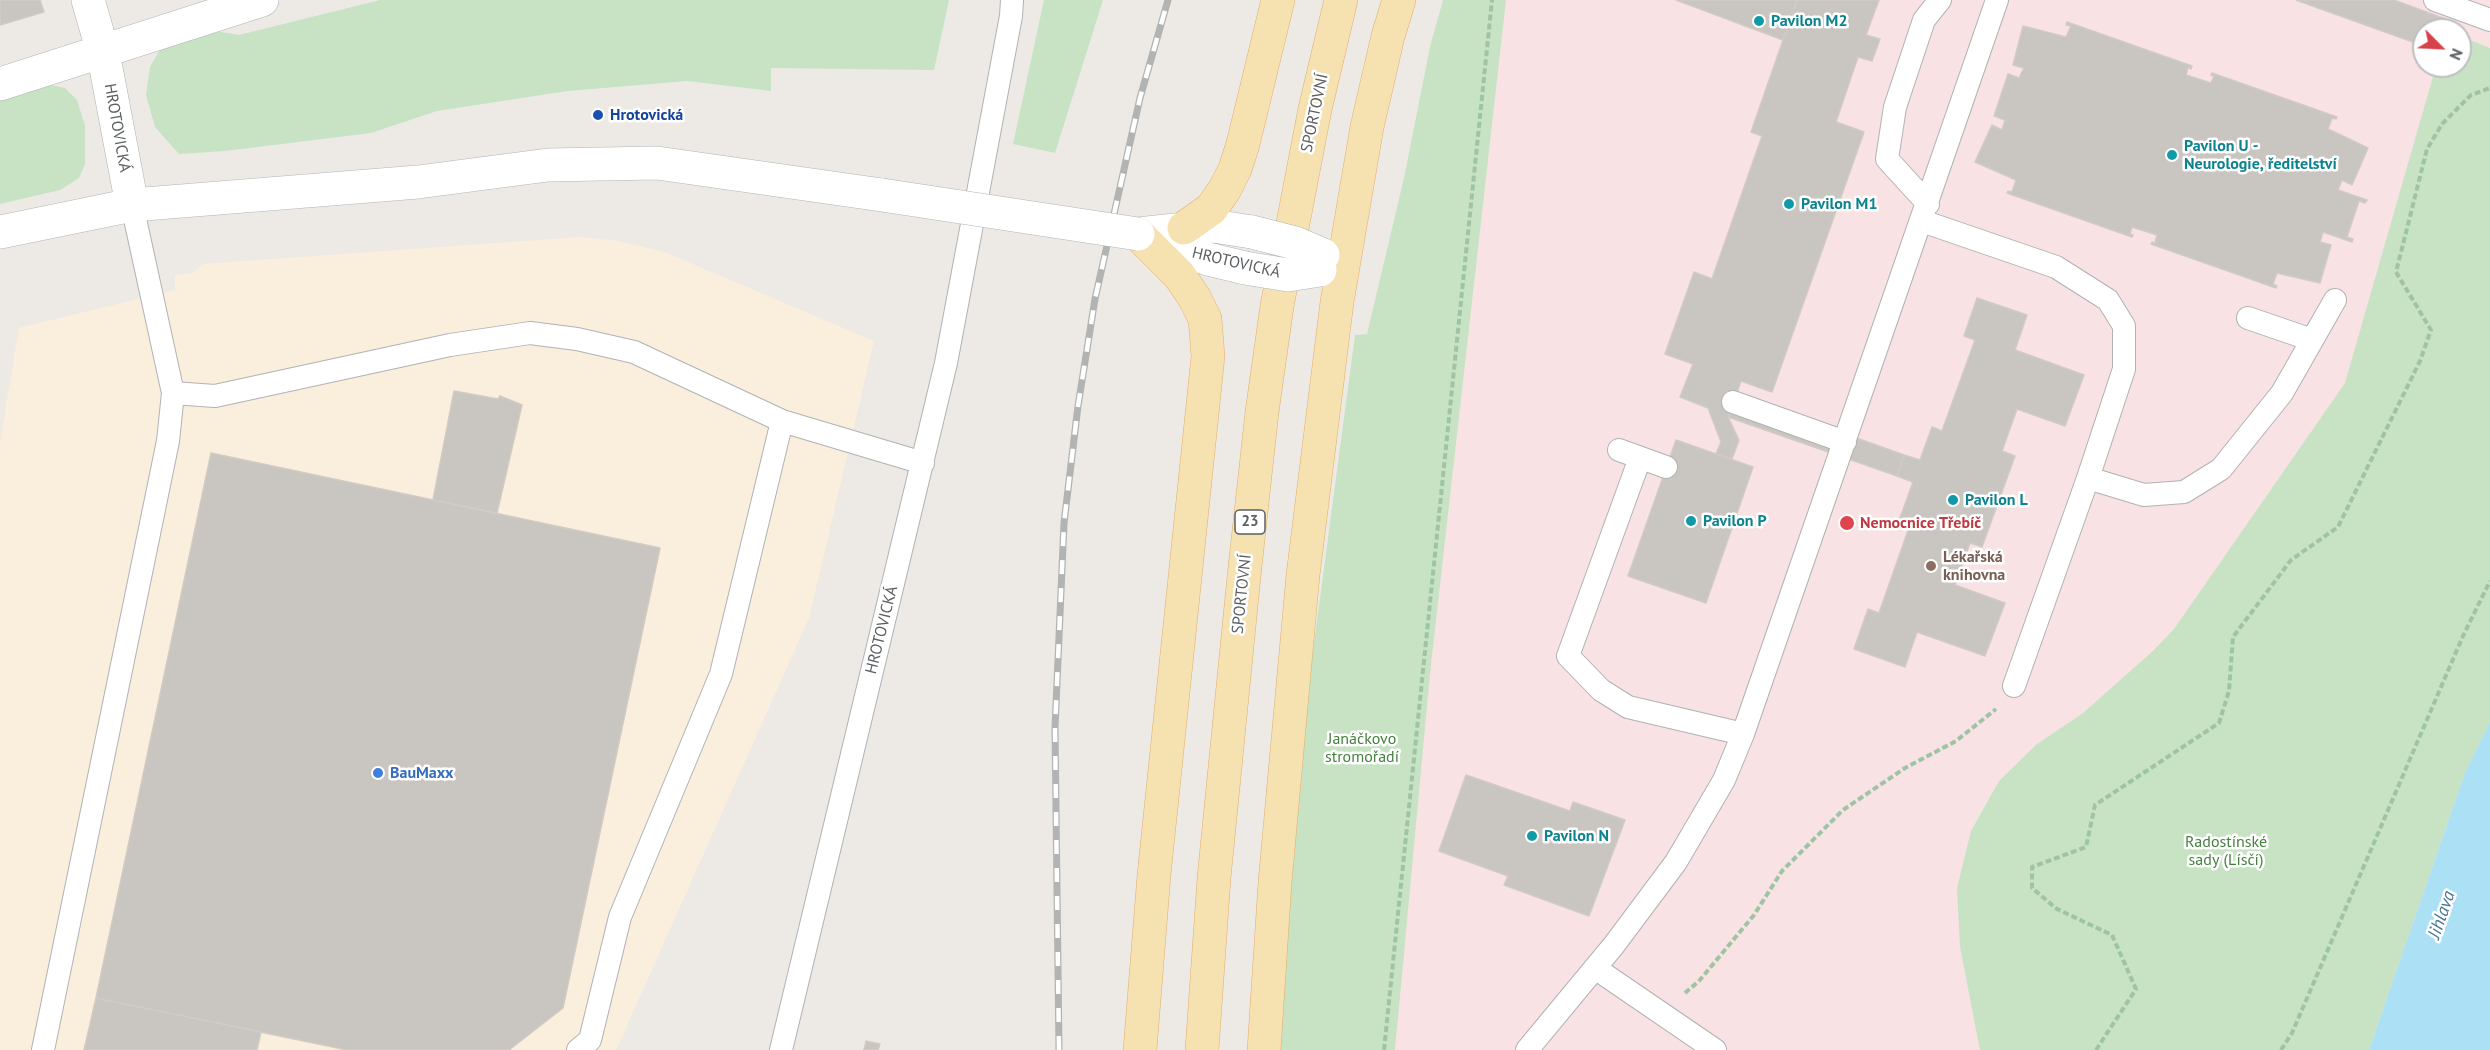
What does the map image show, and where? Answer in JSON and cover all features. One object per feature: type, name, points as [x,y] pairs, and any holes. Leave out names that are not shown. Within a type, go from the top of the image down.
[{"type":"main road","name":"HROTOVICKÁ","points":[[88,0],[103,52],[132,205]]},
{"type":"main road","points":[[0,84],[262,0]]},
{"type":"main road","points":[[1185,228],[1211,209],[1235,169],[1278,0]]},
{"type":"main road","name":"SPORTOVNÍ","points":[[1202,1050],[1215,867],[1262,412],[1277,306],[1315,109],[1341,0]]},
{"type":"main road","points":[[1264,1050],[1275,882],[1328,263],[1367,127],[1388,36],[1399,0]]},
{"type":"main road","name":"HROTOVICKÁ","points":[[0,232],[132,205],[418,182],[548,165],[657,163],[1138,234],[1208,259],[1288,275],[1328,263]]},
{"type":"main road","name":"HROTOVICKÁ","points":[[1138,234],[1213,226],[1252,232],[1295,243],[1328,263]]},
{"type":"main road","points":[[1138,234],[1179,275],[1194,297],[1204,319],[1208,356],[1154,875],[1140,1050]]},
{"type":"lane","name":"HROTOVICKÁ","points":[[781,1050],[948,351],[1011,16],[1012,0]]},
{"type":"lane","points":[[1940,0],[1924,20],[1895,107],[1887,159],[1925,213],[2056,267],[2108,300],[2124,326],[2124,369],[2014,686]]},
{"type":"lane","points":[[1527,1050],[1595,968],[1676,862],[1724,780],[1743,734],[1997,0]]},
{"type":"lane","points":[[2435,0],[2490,20]]},
{"type":"lane","points":[[43,1050],[168,441],[173,393],[132,205]]},
{"type":"lane","points":[[2088,478],[2144,495],[2184,492],[2221,470],[2282,393],[2335,300]]},
{"type":"lane","points":[[2248,318],[2312,340]]},
{"type":"lane","points":[[173,393],[215,396],[450,345],[530,333],[578,339],[634,352],[782,421],[923,463]]},
{"type":"lane","points":[[1733,402],[1845,442]]},
{"type":"lane","points":[[578,1050],[590,1040],[620,917],[721,674],[782,421]]},
{"type":"lane","points":[[1618,450],[1666,467]]},
{"type":"lane","points":[[1640,458],[1568,656],[1601,690],[1628,707],[1743,734]]},
{"type":"lane","points":[[1595,968],[1715,1050]]},
{"type":"path","points":[[1383,1050],[1492,0]]},
{"type":"path","points":[[2096,1050],[2136,989],[2112,935],[2057,909],[2032,888],[2032,867],[2086,847],[2095,805],[2219,723],[2229,691],[2233,637],[2291,560],[2338,527],[2420,360],[2431,330],[2396,272],[2427,149],[2442,124],[2471,95],[2490,88]]},
{"type":"path","points":[[2281,1050],[2292,1034],[2463,636],[2490,581]]},
{"type":"path","points":[[1661,1013],[1699,981],[1754,915],[1782,871],[1843,810],[1905,768],[1956,741],[1993,713],[2014,686]]},
{"type":"shaded area","name":"Nemocnice Třebíč","points":[[1506,0],[2490,0],[2490,48],[2472,41],[2472,18],[2412,18],[2412,78],[2433,78],[2345,383],[2174,629],[2153,651],[2083,713],[2037,744],[1999,781],[1980,812],[1971,831],[1957,888],[1960,947],[1980,1050],[1395,1050],[1430,674]]},
{"type":"shaded area","points":[[581,237],[618,241],[664,252],[874,341],[809,618],[616,1050],[0,1050],[0,443],[19,328],[175,290],[175,275],[192,273],[203,264]]},
{"type":"green space","points":[[380,0],[949,0],[934,70],[771,68],[771,91],[687,81],[568,91],[437,111],[371,133],[225,151],[179,154],[155,127],[146,95],[150,67],[166,39],[204,29],[239,35]]},
{"type":"green space","points":[[1044,0],[1103,0],[1055,153],[1013,144]]},
{"type":"green space","name":"Janáčkovo stromořadí","points":[[1443,0],[1506,0],[1430,674],[1395,1050],[1280,1050],[1301,741],[1355,335],[1367,334],[1404,178],[1430,47]]},
{"type":"green space","name":"Radostínské sady (Lísčí)","points":[[2472,41],[2490,48],[2490,722],[2465,773],[2369,1050],[1980,1050],[1960,947],[1957,888],[1971,831],[1999,781],[2037,744],[2083,713],[2153,651],[2174,629],[2345,383],[2433,78],[2472,78]]},
{"type":"green space","points":[[50,85],[65,88],[77,100],[85,126],[85,164],[79,178],[60,190],[0,204],[0,98]]},
{"type":"water","name":"Jihlava","points":[[2490,722],[2490,1050],[2369,1050],[2465,773]]},
{"type":"building","points":[[0,0],[40,0],[44,12],[0,25]]},
{"type":"building","name":"Pavilon M2","points":[[1676,0],[1797,0],[1783,40]]},
{"type":"building","name":"Pavilon M1","points":[[1797,0],[1879,0],[1866,35],[1880,39],[1872,61],[1858,57],[1836,122],[1864,132],[1772,392],[1741,381],[1728,417],[1739,440],[1732,459],[1716,454],[1721,442],[1708,408],[1680,397],[1693,364],[1665,354],[1694,272],[1712,279],[1762,136],[1751,132]]},
{"type":"building","points":[[2296,0],[2394,0],[2443,18],[2412,18],[2412,42]]},
{"type":"building","name":"Pavilon U - Neurologie, ředitelství","points":[[2067,22],[2192,66],[2191,69],[2188,67],[2186,75],[2211,83],[2214,76],[2211,75],[2212,73],[2337,117],[2332,118],[2328,129],[2368,148],[2352,185],[2342,180],[2338,190],[2367,200],[2365,203],[2359,201],[2347,237],[2353,239],[2352,242],[2323,232],[2320,242],[2331,245],[2320,283],[2277,273],[2273,284],[2277,286],[2276,288],[2151,244],[2155,243],[2157,235],[2132,227],[2130,234],[2133,235],[2132,237],[2007,193],[2012,192],[2016,180],[1975,162],[1992,125],[2002,130],[2005,120],[1994,116],[2008,74],[2019,78],[2024,68],[2013,65],[2023,26],[2066,37],[2071,26],[2066,25]]},
{"type":"building","name":"Pavilon L","points":[[1977,298],[2027,315],[2015,350],[2084,375],[2065,426],[2017,409],[2002,451],[2015,456],[1982,547],[1970,543],[1955,585],[2005,603],[1985,656],[1917,632],[1905,667],[1854,649],[1868,609],[1879,613],[1911,522],[1900,518],[1913,482],[1897,476],[1904,455],[1920,460],[1932,427],[1942,431],[1975,340],[1964,336]]},
{"type":"building","points":[[454,391],[498,399],[500,396],[522,405],[497,513],[433,500]]},
{"type":"building","points":[[1736,395],[1904,455],[1897,476],[1728,417]]},
{"type":"building","name":"Pavilon P","points":[[1676,440],[1753,467],[1706,603],[1628,576]]},
{"type":"building","name":"BauMaxx","points":[[211,453],[660,548],[563,1008],[509,1050],[347,1050],[96,998]]},
{"type":"building","name":"Pavilon N","points":[[1466,775],[1570,811],[1573,802],[1625,820],[1589,916],[1504,885],[1508,876],[1439,851]]},
{"type":"building","points":[[96,998],[261,1032],[257,1050],[84,1050]]},
{"type":"building","points":[[866,1041],[880,1044],[878,1050],[864,1050]]},
{"type":"railway","points":[[1059,1050],[1055,728],[1064,523],[1078,406],[1095,299],[1140,98],[1168,0]]},
{"type":"place","name":"Pavilon M2","points":[[1759,21]]},
{"type":"place","name":"Hrotovická","points":[[598,115]]},
{"type":"place","name":"Pavilon U - Neurologie, ředitelství","points":[[2172,155]]},
{"type":"place","name":"Pavilon M1","points":[[1789,204]]},
{"type":"place","name":"Pavilon L","points":[[1953,500]]},
{"type":"place","name":"Pavilon P","points":[[1691,521]]},
{"type":"place","name":"Nemocnice Třebíč","points":[[1847,523]]},
{"type":"place","name":"Lékařská knihovna","points":[[1931,566]]},
{"type":"place","name":"BauMaxx","points":[[378,773]]},
{"type":"place","name":"Pavilon N","points":[[1532,836]]}]
